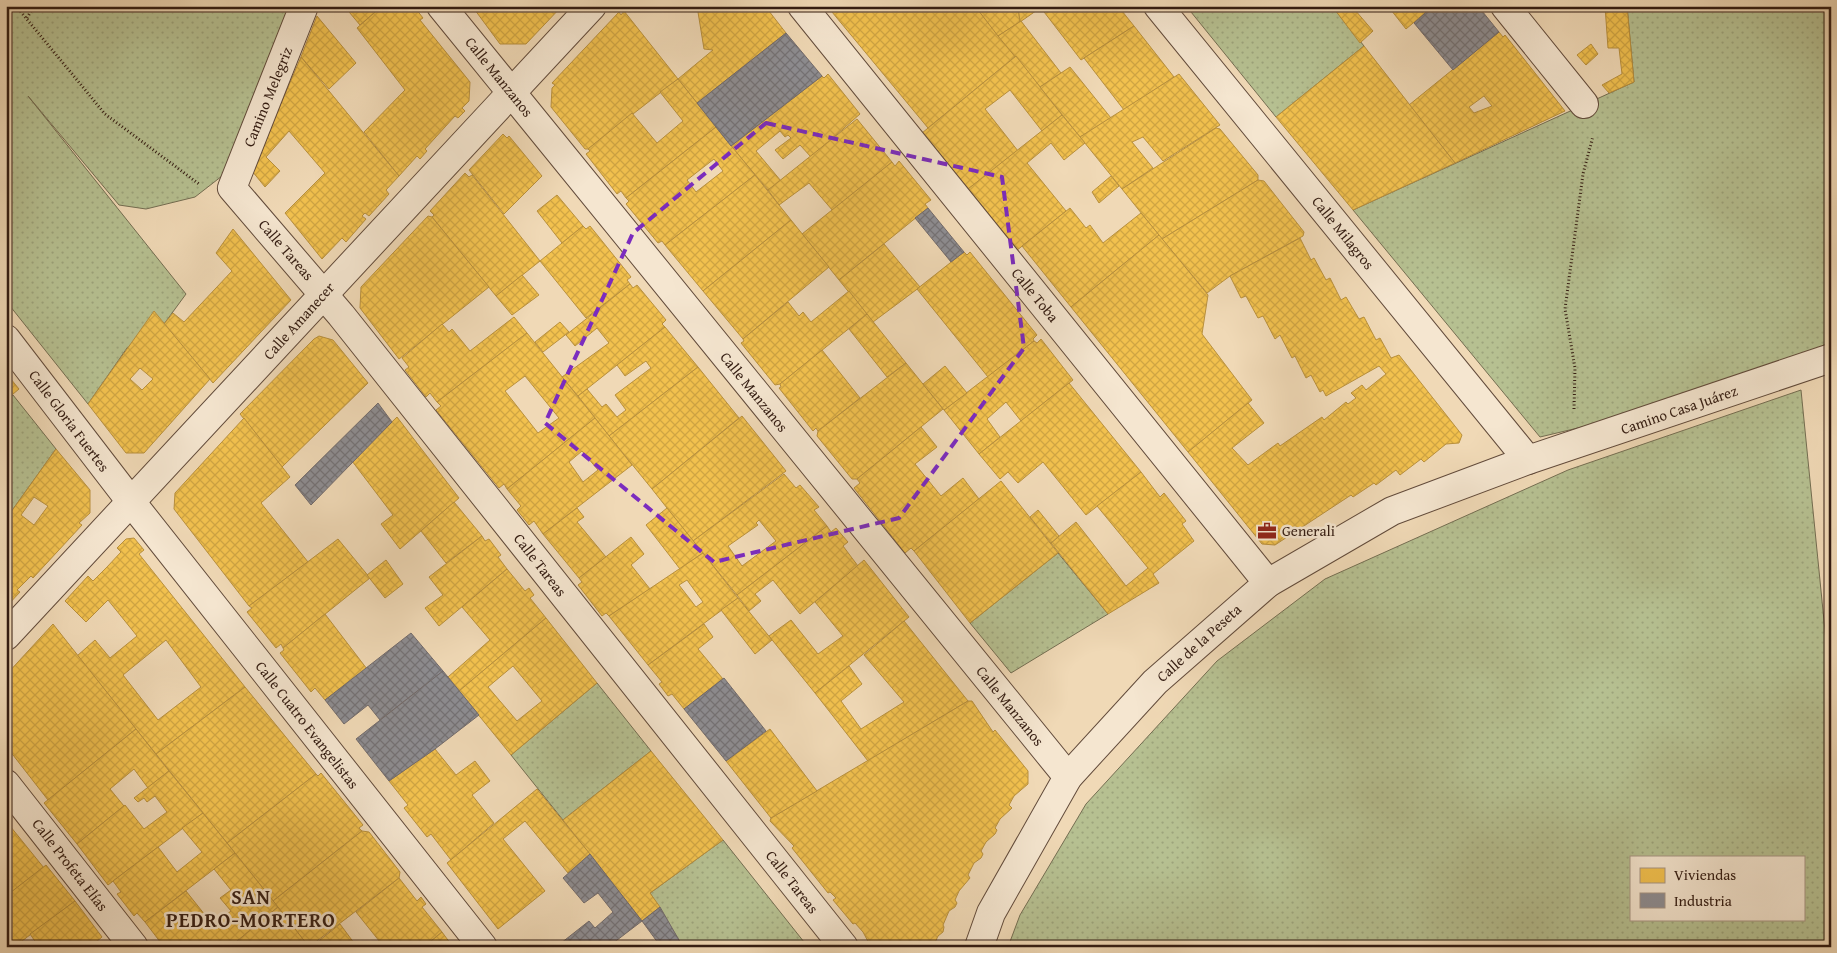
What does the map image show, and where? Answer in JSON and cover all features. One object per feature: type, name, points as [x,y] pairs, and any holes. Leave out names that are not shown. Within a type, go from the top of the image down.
[{"type":"street","name":"Camino Melegriz","points":[[232,188],[304,6]]},
{"type":"street","name":"Calle Manzanos","points":[[441,6],[1068,778]]},
{"type":"street","name":"Calle Amanecer","points":[[6,636],[132,503],[592,6]]},
{"type":"street","name":"Calle Toba","points":[[802,6],[1268,583]]},
{"type":"street","name":"Calle Milagros","points":[[1158,6],[1528,460]]},
{"type":"street","points":[[1505,6],[1584,104]]},
{"type":"street","name":"Calle Tareas","points":[[232,188],[324,295],[844,947]]},
{"type":"street","name":"Calle Gloria Fuertes","points":[[6,339],[132,503]]},
{"type":"street","name":"Camino Casa Juárez","points":[[1528,460],[1831,358]]},
{"type":"street","name":"Calle de la Peseta","points":[[979,947],[991,913],[1068,778],[1155,682],[1268,583],[1392,511],[1528,460]]},
{"type":"street","name":"Calle Cuatro Evangelistas","points":[[132,503],[482,947]]},
{"type":"street","name":"Calle Profeta Elías","points":[[6,784],[134,947]]},
{"type":"path","points":[[16,6],[105,114],[202,186],[232,188]]},
{"type":"path","points":[[26,18],[34,6]]},
{"type":"path","points":[[1574,413],[1575,368],[1565,309],[1583,174],[1600,109],[1584,104]]},
{"type":"highlighted area","points":[[766,123],[1002,177],[1024,348],[899,518],[714,562],[545,423],[633,233]]},
{"type":"green space","points":[[6,6],[289,6],[222,176],[195,197],[146,209],[119,205],[28,96],[186,294],[164,324],[127,348],[88,404],[6,301]]},
{"type":"green space","points":[[1198,6],[1332,6],[1364,46],[1276,117],[1191,12]]},
{"type":"green space","points":[[1627,6],[1831,6],[1831,346],[1603,422],[1540,437],[1353,210],[1634,82]]},
{"type":"green space","points":[[1801,390],[1831,691],[1831,947],[1008,947],[1020,915],[1086,804],[1217,661],[1325,579],[1568,470]]},
{"type":"green space","points":[[13,395],[56,449],[6,519],[6,400]]},
{"type":"green space","points":[[1058,553],[1108,614],[1011,673],[970,623]]},
{"type":"green space","points":[[597,683],[651,751],[563,820],[511,755]]},
{"type":"green space","points":[[723,840],[808,947],[683,947],[650,893]]},
{"type":"building: Viviendas","points":[[344,6],[382,6],[360,25]]},
{"type":"building: Viviendas","points":[[382,6],[409,6],[413,11],[416,9],[423,18],[420,20],[470,82],[469,101],[462,108],[465,111],[458,118],[455,116],[425,149],[427,151],[420,159],[417,156],[399,176],[364,132],[405,90],[357,28]]},
{"type":"building: Viviendas","points":[[472,6],[562,6],[526,44],[500,44]]},
{"type":"building: Viviendas","points":[[697,6],[765,6],[786,33],[697,103],[678,79],[713,50],[704,49]]},
{"type":"building: Viviendas","points":[[827,6],[975,6],[1016,56],[928,128]]},
{"type":"building: Viviendas","points":[[975,6],[1018,6],[1020,22],[998,36]]},
{"type":"building: Viviendas","points":[[1018,6],[1043,6],[1020,22]]},
{"type":"building: Viviendas","points":[[1043,6],[1118,6],[1134,26],[1081,60],[1041,8]]},
{"type":"building: Viviendas","points":[[1186,6],[1198,6],[1191,12]]},
{"type":"building: Viviendas","points":[[1332,6],[1360,6],[1355,10],[1373,31],[1360,43]]},
{"type":"building: Viviendas","points":[[1395,6],[1433,6],[1406,29],[1391,10]]},
{"type":"building: Viviendas","points":[[1605,6],[1627,6],[1634,82],[1609,93],[1602,85],[1622,74],[1619,48],[1608,48]]},
{"type":"building: Viviendas","points":[[624,11],[678,79],[588,149],[585,149],[551,107],[552,88],[555,85],[552,83],[619,12],[621,15]]},
{"type":"building: Viviendas","points":[[317,16],[356,63],[329,89],[301,57]]},
{"type":"building: Viviendas","points":[[1021,21],[1061,73],[1040,87],[998,36]]},
{"type":"building: Viviendas","points":[[1134,26],[1174,77],[1124,110],[1084,58]]},
{"type":"building: Viviendas","points":[[1499,32],[1503,37],[1505,35],[1565,111],[1455,163],[1409,105]],"holes":[[[1484,96],[1492,106],[1474,113],[1469,107]]]},
{"type":"building: Viviendas","points":[[1591,44],[1598,54],[1586,65],[1577,55]]},
{"type":"building: Viviendas","points":[[1364,46],[1455,163],[1353,210],[1276,117]]},
{"type":"building: Viviendas","points":[[1016,56],[1062,115],[1042,131],[1010,90],[985,109],[1018,151],[968,189],[922,133]]},
{"type":"building: Viviendas","points":[[301,57],[399,176],[386,190],[389,194],[369,216],[365,213],[362,216],[366,219],[346,242],[342,238],[322,259],[285,213],[325,173],[289,131],[266,157],[280,171],[265,187],[252,171]]},
{"type":"building: Viviendas","points":[[1070,67],[1111,118],[1080,137],[1040,87]]},
{"type":"building: Viviendas","points":[[828,74],[860,114],[811,157],[800,145],[783,159],[775,150],[791,138],[788,135],[785,137],[780,131],[756,151],[781,181],[768,190],[731,146],[822,76],[824,78]]},
{"type":"building: Viviendas","points":[[1179,74],[1220,125],[1163,161],[1143,137],[1132,142],[1153,168],[1122,189],[1080,137]]},
{"type":"building: Viviendas","points":[[678,79],[716,127],[626,198],[621,191],[617,194],[586,154],[590,151],[588,149],[632,113],[657,143],[683,121],[660,92]]},
{"type":"building: Viviendas","points":[[1062,115],[1085,143],[1064,160],[1051,143],[1027,163],[1066,211],[1016,251],[968,189]]},
{"type":"building: Viviendas","points":[[857,119],[892,162],[833,211],[809,183],[779,205],[768,190]]},
{"type":"building: Viviendas","points":[[716,127],[755,175],[665,245],[662,241],[658,243],[626,204],[629,201],[626,198]],"holes":[[[714,159],[723,171],[696,192],[687,180]]]},
{"type":"building: Viviendas","points":[[1216,128],[1220,129],[1258,175],[1258,180],[1162,239],[1122,189]]},
{"type":"building: Viviendas","points":[[503,134],[507,138],[509,136],[542,176],[504,214],[469,170]]},
{"type":"building: Viviendas","points":[[899,161],[931,200],[925,204],[928,208],[839,280],[802,234],[892,162],[895,166]]},
{"type":"building: Viviendas","points":[[465,173],[469,177],[472,175],[540,261],[496,296],[432,217],[434,215],[430,211]]},
{"type":"building: Viviendas","points":[[755,175],[791,220],[703,291],[665,245]]},
{"type":"building: Viviendas","points":[[1111,176],[1119,186],[1099,203],[1092,192]]},
{"type":"building: Viviendas","points":[[1258,180],[1264,181],[1304,232],[1303,236],[1230,276],[1207,293],[1162,239]]},
{"type":"building: Viviendas","points":[[557,195],[583,226],[562,243],[537,211]]},
{"type":"building: Viviendas","points":[[1070,208],[1086,228],[1090,225],[1103,243],[1141,213],[1159,235],[1071,307],[1022,246]]},
{"type":"building: Viviendas","points":[[428,216],[432,217],[489,287],[399,359],[360,308],[361,287]]},
{"type":"building: Viviendas","points":[[791,220],[829,267],[743,339],[703,291]]},
{"type":"building: Viviendas","points":[[583,226],[586,229],[590,226],[631,277],[627,280],[630,284],[586,318],[540,261]]},
{"type":"building: Viviendas","points":[[233,229],[291,300],[213,383],[164,324],[173,313],[184,322],[232,271],[216,253]]},
{"type":"building: Viviendas","points":[[1159,235],[1208,295],[1202,334],[1252,400],[1188,452],[1071,307]]},
{"type":"building: Viviendas","points":[[1300,238],[1311,260],[1314,258],[1326,280],[1330,278],[1341,300],[1346,297],[1359,319],[1364,317],[1376,340],[1380,338],[1391,358],[1399,355],[1462,435],[1459,443],[1446,444],[1424,462],[1421,459],[1400,475],[1396,470],[1376,485],[1374,483],[1353,497],[1351,495],[1275,545],[1262,544],[1188,452],[1248,403],[1264,423],[1232,448],[1248,465],[1278,443],[1280,446],[1322,417],[1324,420],[1346,402],[1348,404],[1356,398],[1351,393],[1362,385],[1366,390],[1386,374],[1379,366],[1326,396],[1323,390],[1320,392],[1311,375],[1306,378],[1295,356],[1292,358],[1280,335],[1275,339],[1263,316],[1258,318],[1246,296],[1241,298],[1230,276]]},
{"type":"building: Viviendas","points":[[884,244],[920,287],[873,322],[839,280]]},
{"type":"building: Viviendas","points":[[964,252],[967,255],[970,252],[1037,335],[1033,339],[1034,341],[988,377],[917,289]]},
{"type":"building: Viviendas","points":[[522,275],[539,295],[512,315],[496,296]]},
{"type":"building: Viviendas","points":[[630,284],[633,288],[637,285],[666,320],[662,324],[665,327],[578,396],[562,377],[609,343],[597,328],[575,346],[566,335]]},
{"type":"building: Viviendas","points":[[849,291],[867,314],[780,384],[775,385],[741,343],[744,341],[743,339],[788,302],[799,316],[803,312],[811,322]]},
{"type":"building: Viviendas","points":[[154,311],[210,379],[144,453],[126,453],[88,404]],"holes":[[[140,368],[153,379],[142,390],[130,379]]]},
{"type":"building: Viviendas","points":[[867,314],[906,363],[887,377],[849,329]]},
{"type":"building: Viviendas","points":[[514,317],[527,333],[437,402],[430,393],[426,397],[405,370],[409,367],[402,358],[442,324],[449,332],[452,329],[470,351]]},
{"type":"building: Viviendas","points":[[560,322],[569,332],[543,352],[535,342]]},
{"type":"building: Viviendas","points":[[665,327],[698,367],[609,436],[578,396],[587,389],[602,407],[606,404],[617,417],[626,410],[615,395],[651,368],[646,361],[625,376],[617,365]]},
{"type":"building: Viviendas","points":[[527,333],[595,418],[507,489],[504,484],[499,488],[436,410],[441,406],[437,402]],"holes":[[[525,376],[559,418],[538,433],[505,391]]]},
{"type":"building: Viviendas","points":[[319,336],[333,340],[368,383],[282,467],[240,414]]},
{"type":"building: Viviendas","points":[[1041,339],[1073,380],[1021,421],[1006,402],[987,419],[1000,437],[979,454],[944,410],[1034,341],[1037,343]]},
{"type":"building: Viviendas","points":[[822,350],[860,398],[818,431],[816,428],[813,431],[779,388],[781,387],[780,384]]},
{"type":"building: Viviendas","points":[[906,363],[943,409],[857,479],[852,479],[817,436],[818,431]]},
{"type":"building: Viviendas","points":[[945,366],[967,393],[944,410],[923,384]]},
{"type":"building: Viviendas","points":[[698,367],[739,418],[652,489],[609,436]]},
{"type":"building: Viviendas","points":[[6,373],[19,389],[6,400]]},
{"type":"building: Viviendas","points":[[1069,383],[1141,472],[1086,515],[1043,462],[1018,483],[1008,472],[1000,479],[979,454]]},
{"type":"building: Viviendas","points":[[742,416],[786,471],[693,541],[652,489]]},
{"type":"building: Viviendas","points":[[397,417],[459,498],[400,549],[381,524],[393,515],[352,461]]},
{"type":"building: Viviendas","points":[[244,418],[290,477],[261,503],[308,562],[249,606],[174,509],[175,493]]},
{"type":"building: Viviendas","points":[[595,418],[632,465],[543,534],[534,521],[529,525],[517,510],[521,506],[507,489]],"holes":[[[582,451],[598,470],[583,482],[569,462]]]},
{"type":"building: Viviendas","points":[[921,427],[937,447],[915,464],[941,496],[963,478],[979,499],[914,551],[911,548],[905,553],[854,488],[860,483],[857,479]]},
{"type":"building: Viviendas","points":[[56,449],[90,490],[90,513],[79,523],[82,525],[33,578],[31,576],[17,590],[20,592],[6,607],[6,519]],"holes":[[[34,497],[48,506],[34,525],[21,515]]]},
{"type":"building: Viviendas","points":[[1141,472],[1160,497],[1164,493],[1186,521],[1182,524],[1194,541],[1153,574],[1159,583],[1108,614],[1051,543],[1076,522],[1126,586],[1148,568],[1097,506]]},
{"type":"building: Viviendas","points":[[784,474],[796,488],[800,485],[819,507],[814,510],[827,526],[737,595],[693,541]],"holes":[[[759,520],[776,541],[742,566],[728,546],[758,525],[756,523]]]},
{"type":"building: Viviendas","points":[[1001,481],[1058,553],[970,623],[914,551]]},
{"type":"building: Viviendas","points":[[454,502],[482,536],[446,563],[421,531]]},
{"type":"building: Viviendas","points":[[577,508],[584,517],[577,522],[606,557],[579,578],[543,534]]},
{"type":"building: Viviendas","points":[[667,508],[703,553],[680,569],[646,525]]},
{"type":"building: Viviendas","points":[[1038,510],[1059,536],[1051,543],[1030,517]]},
{"type":"building: Viviendas","points":[[827,526],[831,532],[836,528],[848,542],[843,546],[858,566],[800,614],[773,580],[755,594],[761,601],[749,611],[737,595]]},
{"type":"building: Viviendas","points":[[482,536],[485,541],[489,539],[501,555],[498,557],[507,569],[439,626],[425,608],[443,595],[429,577]]},
{"type":"building: Viviendas","points":[[631,537],[644,554],[631,565],[650,589],[609,616],[606,613],[602,616],[578,585],[582,582],[579,578]]},
{"type":"building: Viviendas","points":[[134,538],[144,550],[139,554],[245,687],[156,754],[77,656],[95,640],[110,658],[137,636],[108,600],[86,622],[65,601],[88,576],[93,581],[107,567],[121,552],[117,548],[126,539]],"holes":[[[166,640],[201,687],[158,720],[123,675]]]},
{"type":"building: Viviendas","points":[[338,539],[370,578],[283,648],[281,644],[276,648],[247,612],[252,608],[249,606]]},
{"type":"building: Viviendas","points":[[703,553],[738,598],[648,665],[609,616]],"holes":[[[687,580],[703,602],[696,607],[679,585]]]},
{"type":"building: Viviendas","points":[[386,560],[403,584],[385,598],[367,575]]},
{"type":"building: Viviendas","points":[[864,560],[909,617],[815,693],[769,636],[791,620],[818,654],[843,636],[815,602]]},
{"type":"building: Viviendas","points":[[507,569],[525,591],[529,588],[534,595],[530,598],[546,618],[459,691],[448,677],[490,640],[462,607]]},
{"type":"building: Viviendas","points":[[738,598],[772,640],[755,654],[721,610]]},
{"type":"building: Viviendas","points":[[325,614],[367,669],[325,700],[315,688],[311,692],[280,653],[284,650],[283,648]]},
{"type":"building: Viviendas","points":[[546,618],[597,683],[511,755],[459,691]],"holes":[[[513,666],[542,701],[517,721],[488,687]]]},
{"type":"building: Viviendas","points":[[904,621],[968,701],[868,761],[815,693],[849,666],[862,684],[841,701],[861,729],[904,702],[864,655]]},
{"type":"building: Viviendas","points":[[53,624],[136,729],[48,800],[6,746],[6,675]]},
{"type":"building: Viviendas","points":[[704,624],[713,637],[698,649],[723,679],[684,709],[672,694],[668,696],[659,684],[662,682],[648,665]]},
{"type":"building: Viviendas","points":[[245,687],[316,774],[227,843],[156,754]]},
{"type":"building: Viviendas","points":[[968,701],[972,701],[993,732],[995,730],[1028,771],[1028,784],[1014,796],[1009,805],[1012,808],[1000,819],[995,828],[997,830],[995,834],[986,842],[981,851],[983,854],[981,858],[974,863],[968,875],[970,878],[959,891],[955,900],[957,903],[949,911],[943,925],[943,932],[938,936],[933,947],[871,947],[863,932],[855,923],[853,924],[833,900],[836,898],[830,892],[828,893],[792,848],[794,846],[770,821],[771,818]]},
{"type":"building: Viviendas","points":[[136,729],[169,771],[148,788],[134,769],[110,789],[124,806],[77,844],[44,803]]},
{"type":"building: Viviendas","points":[[770,729],[817,791],[771,818],[726,761]]},
{"type":"building: Viviendas","points":[[435,749],[456,775],[475,761],[490,781],[472,795],[494,823],[451,860],[431,834],[427,837],[404,808],[408,805],[389,781]]},
{"type":"building: Viviendas","points":[[651,751],[723,840],[650,893],[660,907],[642,921],[563,820]]},
{"type":"building: Viviendas","points":[[169,771],[203,813],[108,885],[77,844],[125,805],[144,829],[167,812],[155,796],[147,802],[144,798],[138,802],[134,798]]},
{"type":"building: Viviendas","points":[[321,773],[363,825],[359,828],[362,831],[273,901],[227,843],[316,774],[318,776]]},
{"type":"building: Viviendas","points":[[537,789],[590,854],[568,873],[525,821],[503,839],[545,891],[498,929],[447,863]]},
{"type":"building: Viviendas","points":[[203,813],[235,853],[145,922],[137,913],[134,916],[117,894],[121,892],[113,881],[158,847],[177,872],[202,852],[182,828]]},
{"type":"building: Viviendas","points":[[6,821],[44,868],[6,896]]},
{"type":"building: Viviendas","points":[[362,831],[369,832],[400,872],[399,878],[309,947],[273,901]]},
{"type":"building: Viviendas","points":[[235,853],[278,907],[230,947],[164,947],[145,922],[186,891],[213,925],[231,911],[220,898],[231,890],[214,869]]},
{"type":"building: Viviendas","points":[[46,865],[75,901],[14,947],[6,947],[6,896]]},
{"type":"building: Viviendas","points":[[399,878],[417,901],[421,897],[426,904],[422,907],[442,932],[424,947],[384,947],[356,912]]},
{"type":"building: Viviendas","points":[[75,901],[102,937],[90,947],[39,947],[30,934]]},
{"type":"building: Viviendas","points":[[278,907],[309,947],[278,947],[276,944],[272,947],[230,947]]},
{"type":"building: Viviendas","points":[[340,924],[357,947],[311,947],[330,932]]},
{"type":"building: Viviendas","points":[[442,932],[453,947],[424,947]]},
{"type":"building: Viviendas","points":[[97,941],[102,947],[90,947]]},
{"type":"building: Industria","points":[[1433,6],[1478,6],[1499,32],[1453,70],[1414,23]]},
{"type":"building: Industria","points":[[786,33],[822,76],[731,146],[697,103]]},
{"type":"building: Industria","points":[[928,208],[964,252],[951,262],[915,218]]},
{"type":"building: Industria","points":[[378,403],[392,422],[311,505],[295,485]]},
{"type":"building: Industria","points":[[411,633],[443,671],[380,720],[368,705],[344,724],[325,700]]},
{"type":"building: Industria","points":[[443,671],[479,715],[389,781],[356,739]]},
{"type":"building: Industria","points":[[724,678],[766,731],[726,761],[684,709]]},
{"type":"building: Industria","points":[[590,854],[642,921],[608,947],[556,947],[589,921],[595,928],[613,912],[598,893],[584,903],[563,878]]},
{"type":"building: Industria","points":[[660,907],[683,947],[661,947],[642,921]]},
{"type":"place","name":"Generali","points":[[1267,531]]},
{"type":"district","name":"SAN PEDRO-MORTERO","points":[[251,908]]}]
